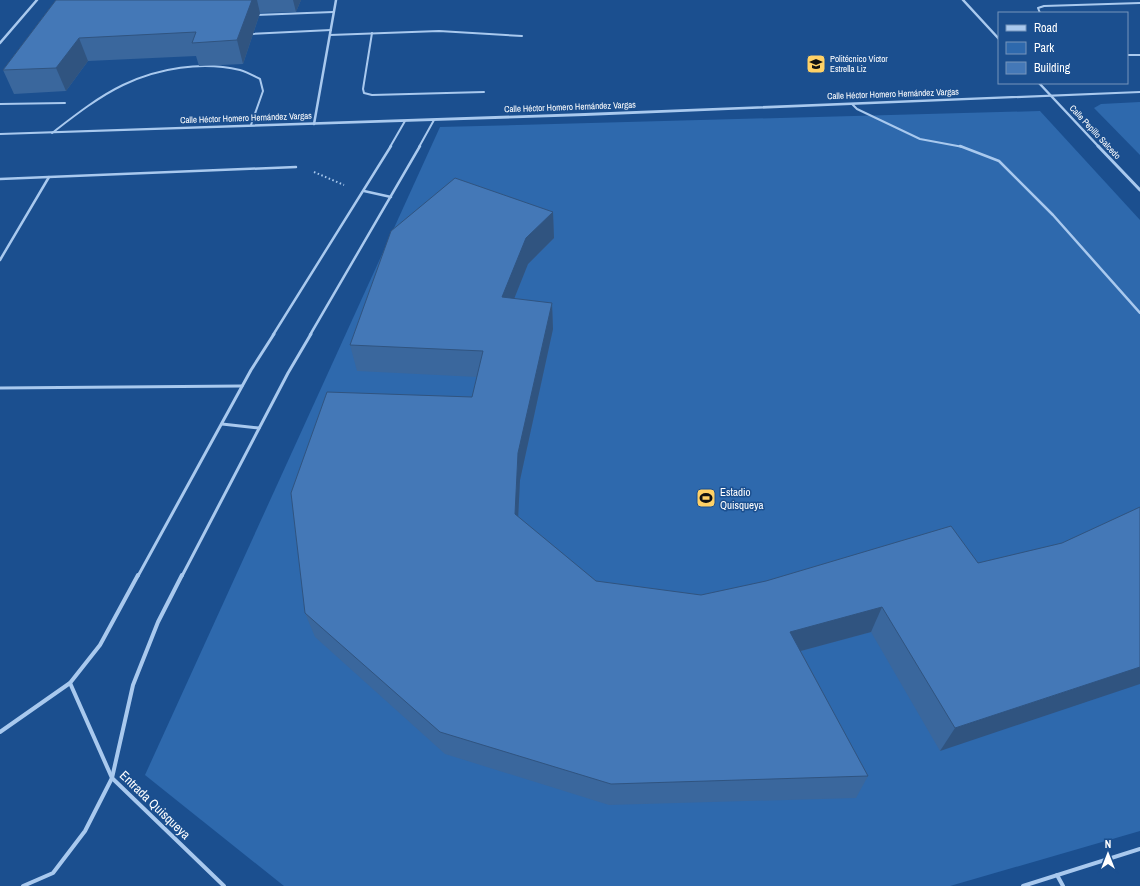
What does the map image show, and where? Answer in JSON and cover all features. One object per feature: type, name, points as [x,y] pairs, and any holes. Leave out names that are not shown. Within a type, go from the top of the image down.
[{"type":"street","points":[[0,43],[37,0]]},
{"type":"street","points":[[314,124],[336,0]]},
{"type":"street","points":[[962,0],[998,38]]},
{"type":"street","name":"Calle Pepillo Salcedo","points":[[1040,84],[1140,190]]},
{"type":"street","name":"Calle Héctor Homero Hernández Vargas","points":[[0,134],[434,120],[1140,92]]},
{"type":"lane","points":[[1040,12],[1038,8],[1044,6],[1140,2]]},
{"type":"lane","points":[[250,16],[334,12]]},
{"type":"lane","points":[[246,34],[330,30]]},
{"type":"lane","points":[[330,35],[439,31],[522,36]]},
{"type":"lane","points":[[372,33],[363,89],[364,93],[372,95],[484,92]]},
{"type":"lane","points":[[1128,55],[1140,55]]},
{"type":"lane","points":[[52,133],[110,92],[133,81],[170,69],[194,67],[223,67],[240,70],[260,79],[263,91],[251,125]]},
{"type":"lane","points":[[0,104],[65,103]]},
{"type":"lane","points":[[852,104],[857,109],[920,139],[961,146],[999,161],[1053,215],[1140,313]]},
{"type":"lane","points":[[23,886],[53,873],[86,831],[112,778],[133,685],[158,622],[288,373],[391,197],[434,120]]},
{"type":"lane","points":[[0,732],[70,683],[100,645],[242,386],[364,191],[405,121]]},
{"type":"lane","points":[[0,179],[296,167]]},
{"type":"lane","points":[[0,260],[49,177]]},
{"type":"lane","points":[[364,191],[391,197]]},
{"type":"lane","points":[[0,388],[242,386]]},
{"type":"lane","points":[[222,424],[259,428]]},
{"type":"lane","name":"Entrada Quisqueya","points":[[70,683],[112,778],[224,886]]},
{"type":"lane","points":[[1023,886],[1140,849]]},
{"type":"lane","points":[[1057,875],[1062,886]]},
{"type":"path","points":[[296,167],[309,170],[330,181],[364,191]]},
{"type":"green space","points":[[1140,102],[1140,155],[1094,108],[1101,104]]},
{"type":"green space","name":"Estadio Quisqueya","points":[[1040,111],[1140,220],[1140,831],[950,886],[284,886],[145,775],[440,127]]},
{"type":"building","points":[[56,0],[252,0],[237,40],[192,43],[196,32],[79,38],[56,68],[3,70]]},
{"type":"building","points":[[455,178],[553,212],[526,238],[502,297],[552,303],[518,453],[515,514],[596,581],[701,595],[766,581],[951,526],[978,563],[1062,543],[1140,507],[1140,667],[955,728],[882,607],[790,632],[868,776],[611,784],[440,732],[305,613],[291,493],[327,392],[472,397],[483,351],[350,345],[391,231]]},
{"type":"place","name":"Politécnico Víctor Estrella Liz","points":[[816,64]]},
{"type":"place","name":"Estadio Quisqueya","points":[[706,498]]}]
